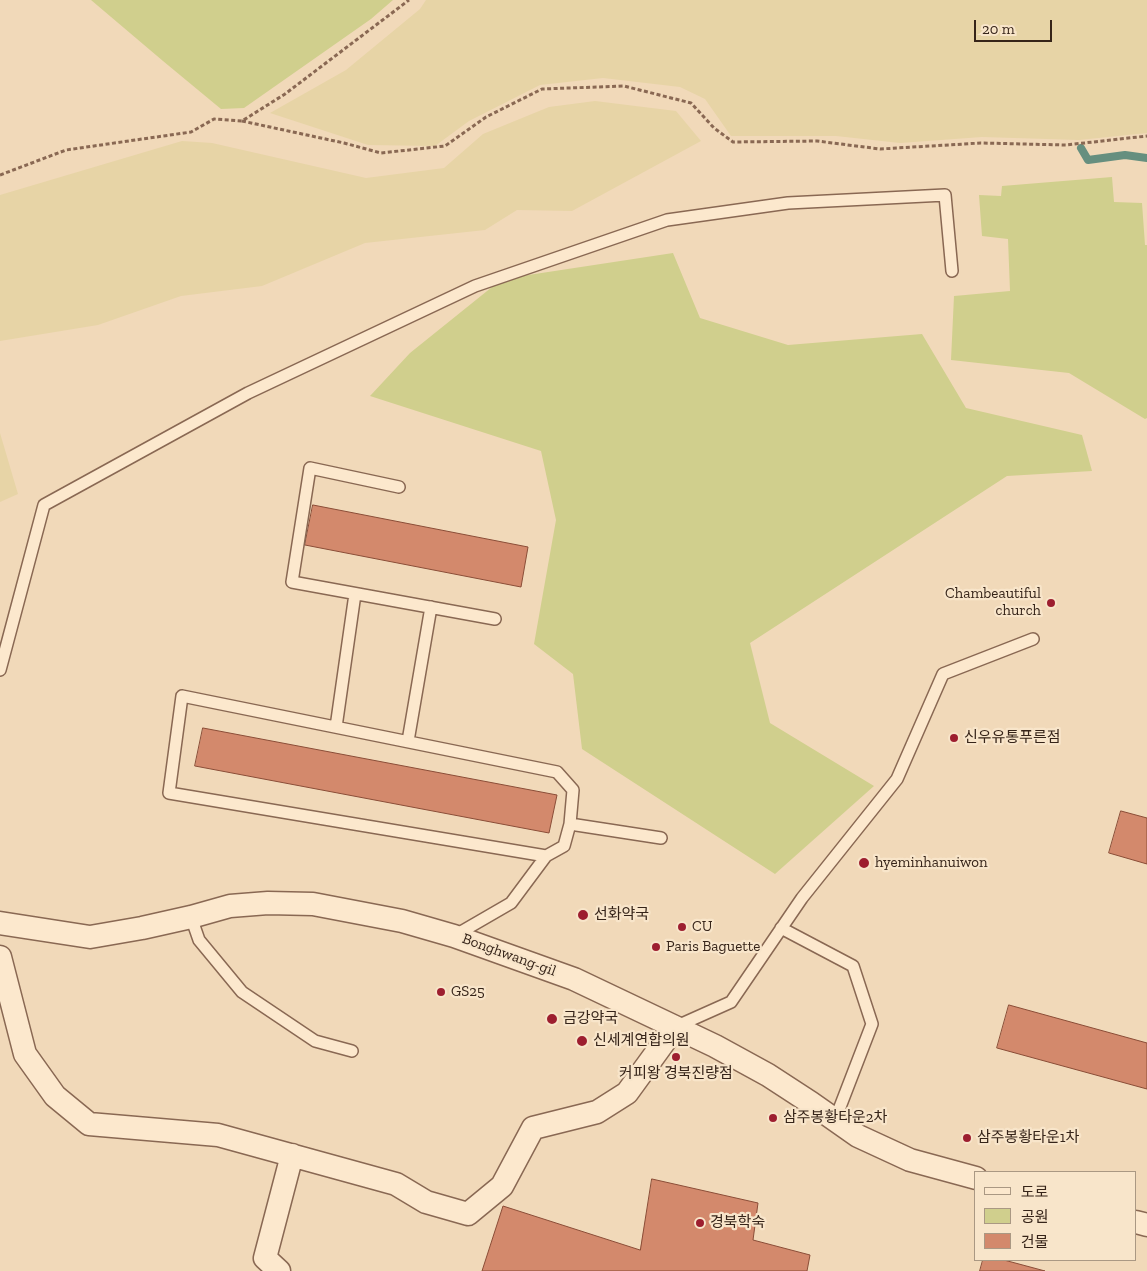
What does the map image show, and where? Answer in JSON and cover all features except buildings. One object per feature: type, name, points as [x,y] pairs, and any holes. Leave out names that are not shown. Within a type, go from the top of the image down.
[{"type":"street","name":"Bonghwang-gil","points":[[0,923],[90,936],[142,928],[230,906],[268,903],[313,904],[402,921],[454,936],[574,979],[715,1046],[768,1075],[812,1103],[858,1136],[910,1160],[974,1177]]},
{"type":"street","points":[[0,957],[25,1054],[55,1096],[89,1124],[218,1135],[396,1184],[426,1202],[468,1214],[502,1186],[533,1128],[597,1112],[628,1093],[675,1028]]},
{"type":"street","points":[[279,1271],[266,1258],[292,1155]]},
{"type":"lane","points":[[0,670],[44,505],[248,393],[475,286],[667,220],[788,202],[945,195],[952,271]]},
{"type":"lane","points":[[399,487],[310,468],[292,582],[495,619]]},
{"type":"lane","points":[[336,727],[355,594]]},
{"type":"lane","points":[[408,741],[430,607]]},
{"type":"lane","points":[[675,1028],[730,1002],[802,898],[897,779],[943,674],[1033,639]]},
{"type":"lane","points":[[454,936],[511,903],[546,856],[564,846],[570,824],[573,790],[557,772],[182,696],[169,793],[546,856]]},
{"type":"lane","points":[[570,824],[661,838]]},
{"type":"lane","points":[[191,917],[199,940],[242,992],[315,1041],[352,1051]]},
{"type":"lane","points":[[781,928],[853,966],[872,1024],[835,1120]]},
{"type":"path","points":[[242,121],[285,94],[409,0]]},
{"type":"path","points":[[0,175],[66,150],[191,132],[214,119],[242,121],[381,153],[445,146],[486,117],[542,89],[624,86],[691,103],[714,128],[733,142],[817,141],[880,149],[981,143],[1066,145],[1147,136]]},
{"type":"shaded area","points":[[426,0],[1147,0],[1147,133],[1079,140],[982,137],[900,143],[836,136],[731,136],[705,99],[680,87],[603,78],[540,85],[469,121],[435,146],[368,145],[270,113],[346,70],[420,9]]},
{"type":"shaded area","points":[[595,101],[676,111],[701,141],[572,211],[517,210],[485,230],[365,243],[262,286],[181,296],[98,325],[0,341],[0,195],[182,141],[212,143],[366,178],[444,168],[483,134],[549,107]]},
{"type":"shaded area","points":[[0,433],[18,494],[0,502]]},
{"type":"green space","points":[[91,0],[393,0],[371,19],[244,108],[221,109]]},
{"type":"green space","points":[[1112,177],[1114,202],[1142,203],[1145,245],[1147,245],[1147,418],[1145,419],[1069,373],[951,360],[954,296],[1010,291],[1008,239],[982,236],[979,195],[1001,196],[1002,186]]},
{"type":"green space","points":[[673,253],[700,318],[788,345],[922,334],[966,408],[1082,435],[1092,471],[1007,476],[750,643],[770,723],[874,786],[775,874],[582,749],[573,674],[534,644],[556,520],[541,451],[370,396],[410,353],[502,279]]},
{"type":"waterway","points":[[1081,148],[1088,160],[1125,155],[1147,158]]},
{"type":"place","name":"Chambeautiful church","points":[[1051,603]]},
{"type":"place","name":"신우유통푸른점","points":[[954,738]]},
{"type":"place","name":"hyeminhanuiwon","points":[[864,863]]},
{"type":"place","name":"선화약국","points":[[583,915]]},
{"type":"place","name":"CU","points":[[682,927]]},
{"type":"place","name":"Paris Baguette","points":[[656,947]]},
{"type":"place","name":"GS25","points":[[441,992]]},
{"type":"place","name":"금강약국","points":[[552,1019]]},
{"type":"place","name":"신세계연합의원","points":[[582,1041]]},
{"type":"place","name":"커피왕 경북진량점","points":[[676,1057]]},
{"type":"place","name":"삼주봉황타운2차","points":[[773,1118]]},
{"type":"place","name":"삼주봉황타운1차","points":[[967,1138]]},
{"type":"place","name":"경북학숙","points":[[700,1223]]}]
